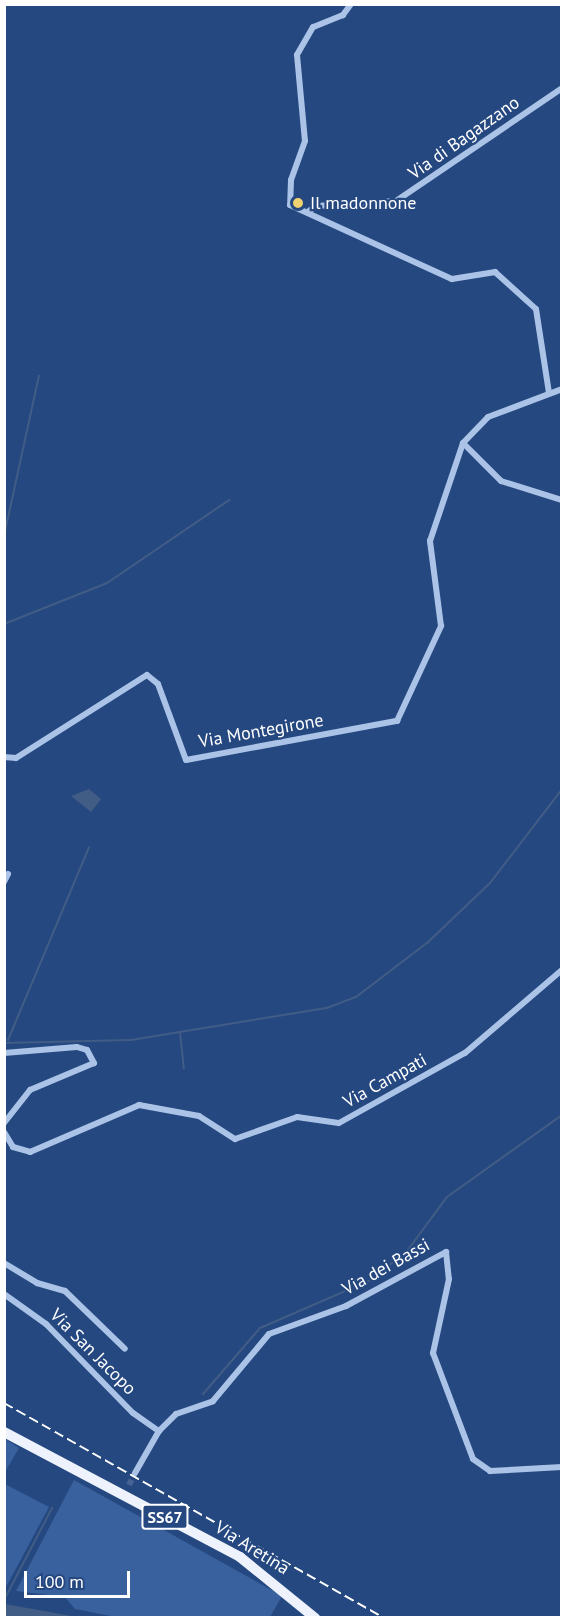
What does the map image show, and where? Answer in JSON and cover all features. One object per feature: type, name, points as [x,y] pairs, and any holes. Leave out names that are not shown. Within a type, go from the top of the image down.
[{"type":"main road","name":"Via Aretina","points":[[4,1432],[126,1490],[240,1557],[315,1617]]},
{"type":"street","points":[[351,4],[343,15],[313,27],[297,55],[304,148],[295,164],[289,204],[309,211],[452,279],[495,272],[536,309],[549,393]]},
{"type":"street","name":"Via di Bagazzano","points":[[309,211],[316,206],[377,206],[409,194],[561,88]]},
{"type":"street","points":[[561,389],[488,417],[463,443],[501,481],[561,500]]},
{"type":"street","name":"Via Montegirone","points":[[4,757],[16,758],[147,675],[158,684],[186,760],[392,723],[441,626],[442,604],[431,561],[430,541],[463,443]]},
{"type":"street","points":[[4,882],[8,874]]},
{"type":"street","name":"Via Campati","points":[[4,1132],[13,1147],[30,1152],[138,1105],[199,1116],[235,1139],[297,1118],[339,1123],[465,1053],[561,970]]},
{"type":"street","points":[[4,1053],[77,1047],[87,1050],[94,1063],[30,1090],[4,1123]]},
{"type":"street","name":"Via dei Bassi","points":[[135,1473],[159,1431],[176,1414],[213,1401],[268,1334],[346,1306],[446,1252],[449,1279],[433,1353],[473,1459],[490,1471],[561,1467]]},
{"type":"street","points":[[4,1263],[37,1283],[65,1292],[125,1349]]},
{"type":"street","name":"Via San Jacopo","points":[[4,1294],[54,1331],[133,1413],[159,1431]]},
{"type":"shaded area","points":[[89,789],[101,799],[91,812],[71,796]]},
{"type":"shaded area","points":[[5,1439],[19,1448],[5,1472]]},
{"type":"shaded area","points":[[74,1480],[282,1596],[270,1617],[121,1618],[75,1609],[65,1597],[16,1591]]},
{"type":"shaded area","points":[[5,1484],[49,1507],[4,1589]]},
{"type":"shaded area","points":[[5,1604],[77,1617],[5,1617]]},
{"type":"waterway","points":[[4,536],[39,376]]},
{"type":"waterway","points":[[4,624],[107,583],[229,500]]},
{"type":"waterway","points":[[4,1043],[131,1040],[327,1008],[356,997],[427,943],[490,883],[562,789]]},
{"type":"waterway","points":[[8,1040],[89,847]]},
{"type":"waterway","points":[[180,1032],[184,1069]]},
{"type":"waterway","points":[[203,1394],[260,1328],[371,1280],[407,1251],[447,1197],[562,1115]]},
{"type":"waterway","points":[[4,1600],[52,1508]]},
{"type":"tunnel","points":[[129,1485],[135,1473]]},
{"type":"railway","points":[[4,1403],[384,1618]]},
{"type":"place","name":"Il madonnone","points":[[298,203]]}]
